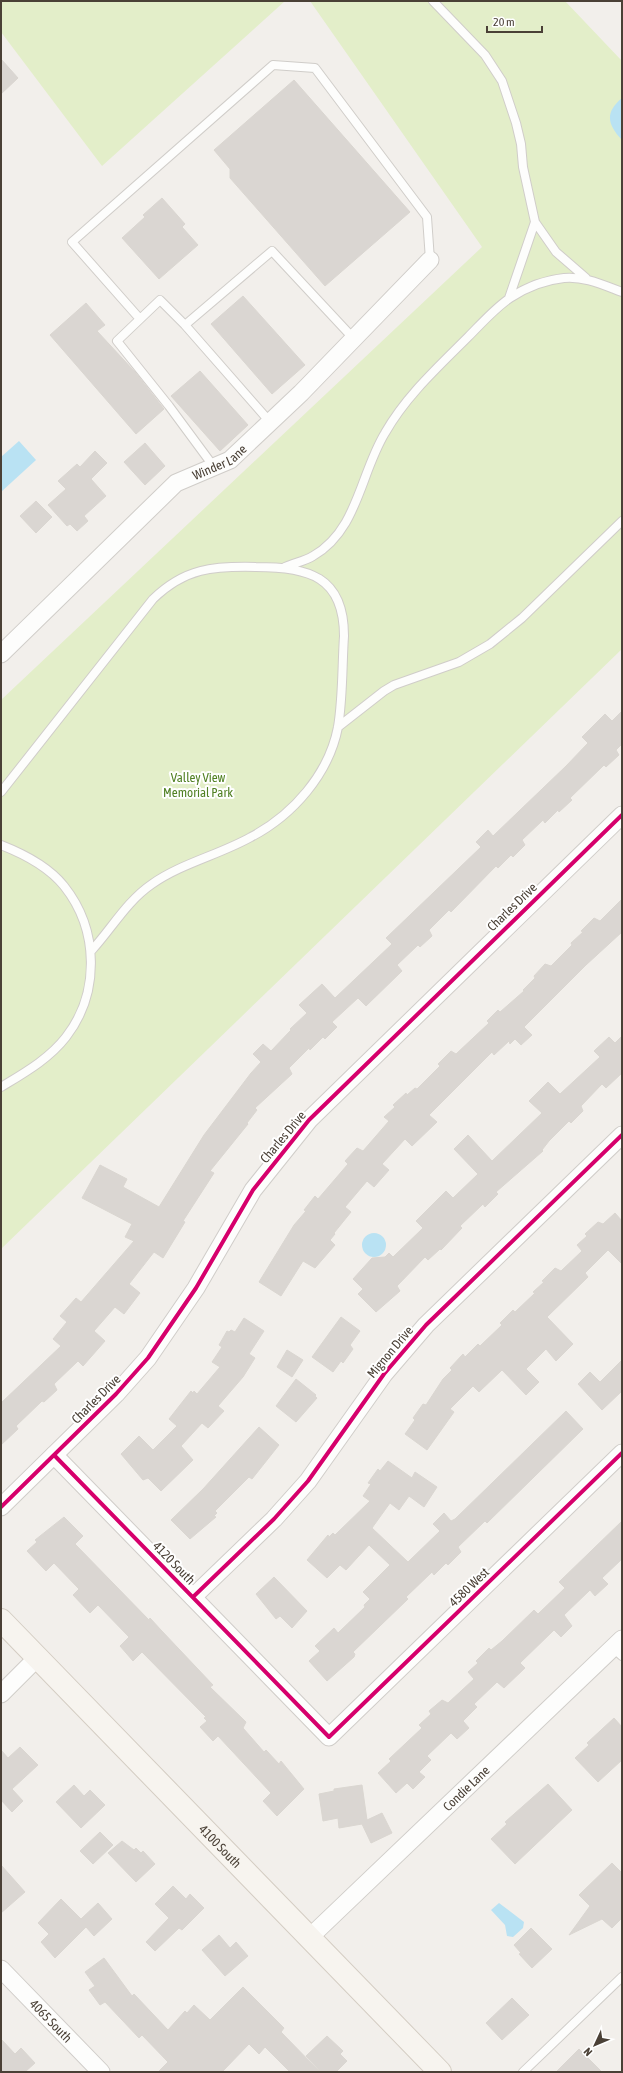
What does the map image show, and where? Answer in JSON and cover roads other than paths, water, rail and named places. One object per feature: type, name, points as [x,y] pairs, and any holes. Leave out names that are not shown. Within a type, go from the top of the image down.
[{"type":"main road","name":"4100 South","points":[[1,1620],[440,2072]]},
{"type":"street","name":"Winder Lane","points":[[1,654],[176,482],[230,460],[354,339],[430,260]]},
{"type":"street","name":"Charles Drive","points":[[1,1506],[111,1399],[148,1358],[192,1294],[253,1190],[309,1120],[622,815]]},
{"type":"street","name":"Mignon Drive","points":[[193,1598],[274,1519],[308,1481],[384,1374],[421,1331],[622,1135]]},
{"type":"street","name":"4580 West","points":[[329,1736],[622,1453]]},
{"type":"street","name":"4120 South","points":[[54,1454],[329,1736]]},
{"type":"street","name":"Condie Lane","points":[[309,1938],[619,1647]]},
{"type":"street","points":[[1,1694],[38,1658]]},
{"type":"street","name":"4065 South","points":[[1,1969],[101,2072]]},
{"type":"lane","points":[[433,1],[485,55],[502,81],[516,123],[521,144],[523,167],[536,222],[556,252],[586,279]]},
{"type":"lane","points":[[140,318],[72,242],[273,65],[315,68],[427,217],[430,260]]},
{"type":"lane","points":[[509,298],[536,222]]},
{"type":"lane","points":[[186,325],[272,251],[354,339]]},
{"type":"lane","points":[[285,567],[312,557],[340,533],[352,513],[365,473],[395,416],[416,390],[509,298],[548,281],[563,278],[586,279],[622,292]]},
{"type":"lane","points":[[214,467],[169,406],[117,341],[160,300],[186,325],[270,422]]},
{"type":"lane","points":[[338,727],[389,688],[459,662],[490,644],[522,618],[622,521]]},
{"type":"lane","points":[[1,792],[153,599],[162,590],[185,575],[208,568],[225,566],[285,567],[310,573],[322,580],[332,591],[342,612],[344,636],[338,727],[332,746],[321,770],[306,792],[289,811],[250,838],[152,884],[124,910],[92,950]]},
{"type":"lane","points":[[1,845],[38,862],[64,885],[80,911],[92,950],[90,982],[81,1013],[74,1026],[55,1050],[1,1087]]},
{"type":"lane","points":[[523,2072],[622,1977]]},
{"type":"water","points":[[622,98],[622,140],[617,135],[611,124],[610,114],[616,103]]},
{"type":"water","points":[[19,441],[36,460],[1,492],[1,457]]},
{"type":"water","points":[[374,1233],[382,1237],[386,1245],[382,1253],[374,1257],[366,1253],[362,1245],[366,1237]]},
{"type":"water","points":[[499,1903],[524,1922],[523,1928],[513,1937],[507,1936],[505,1925],[491,1910]]},
{"type":"park label","name":"Valley View Memorial Park","points":[[198,784]]}]
